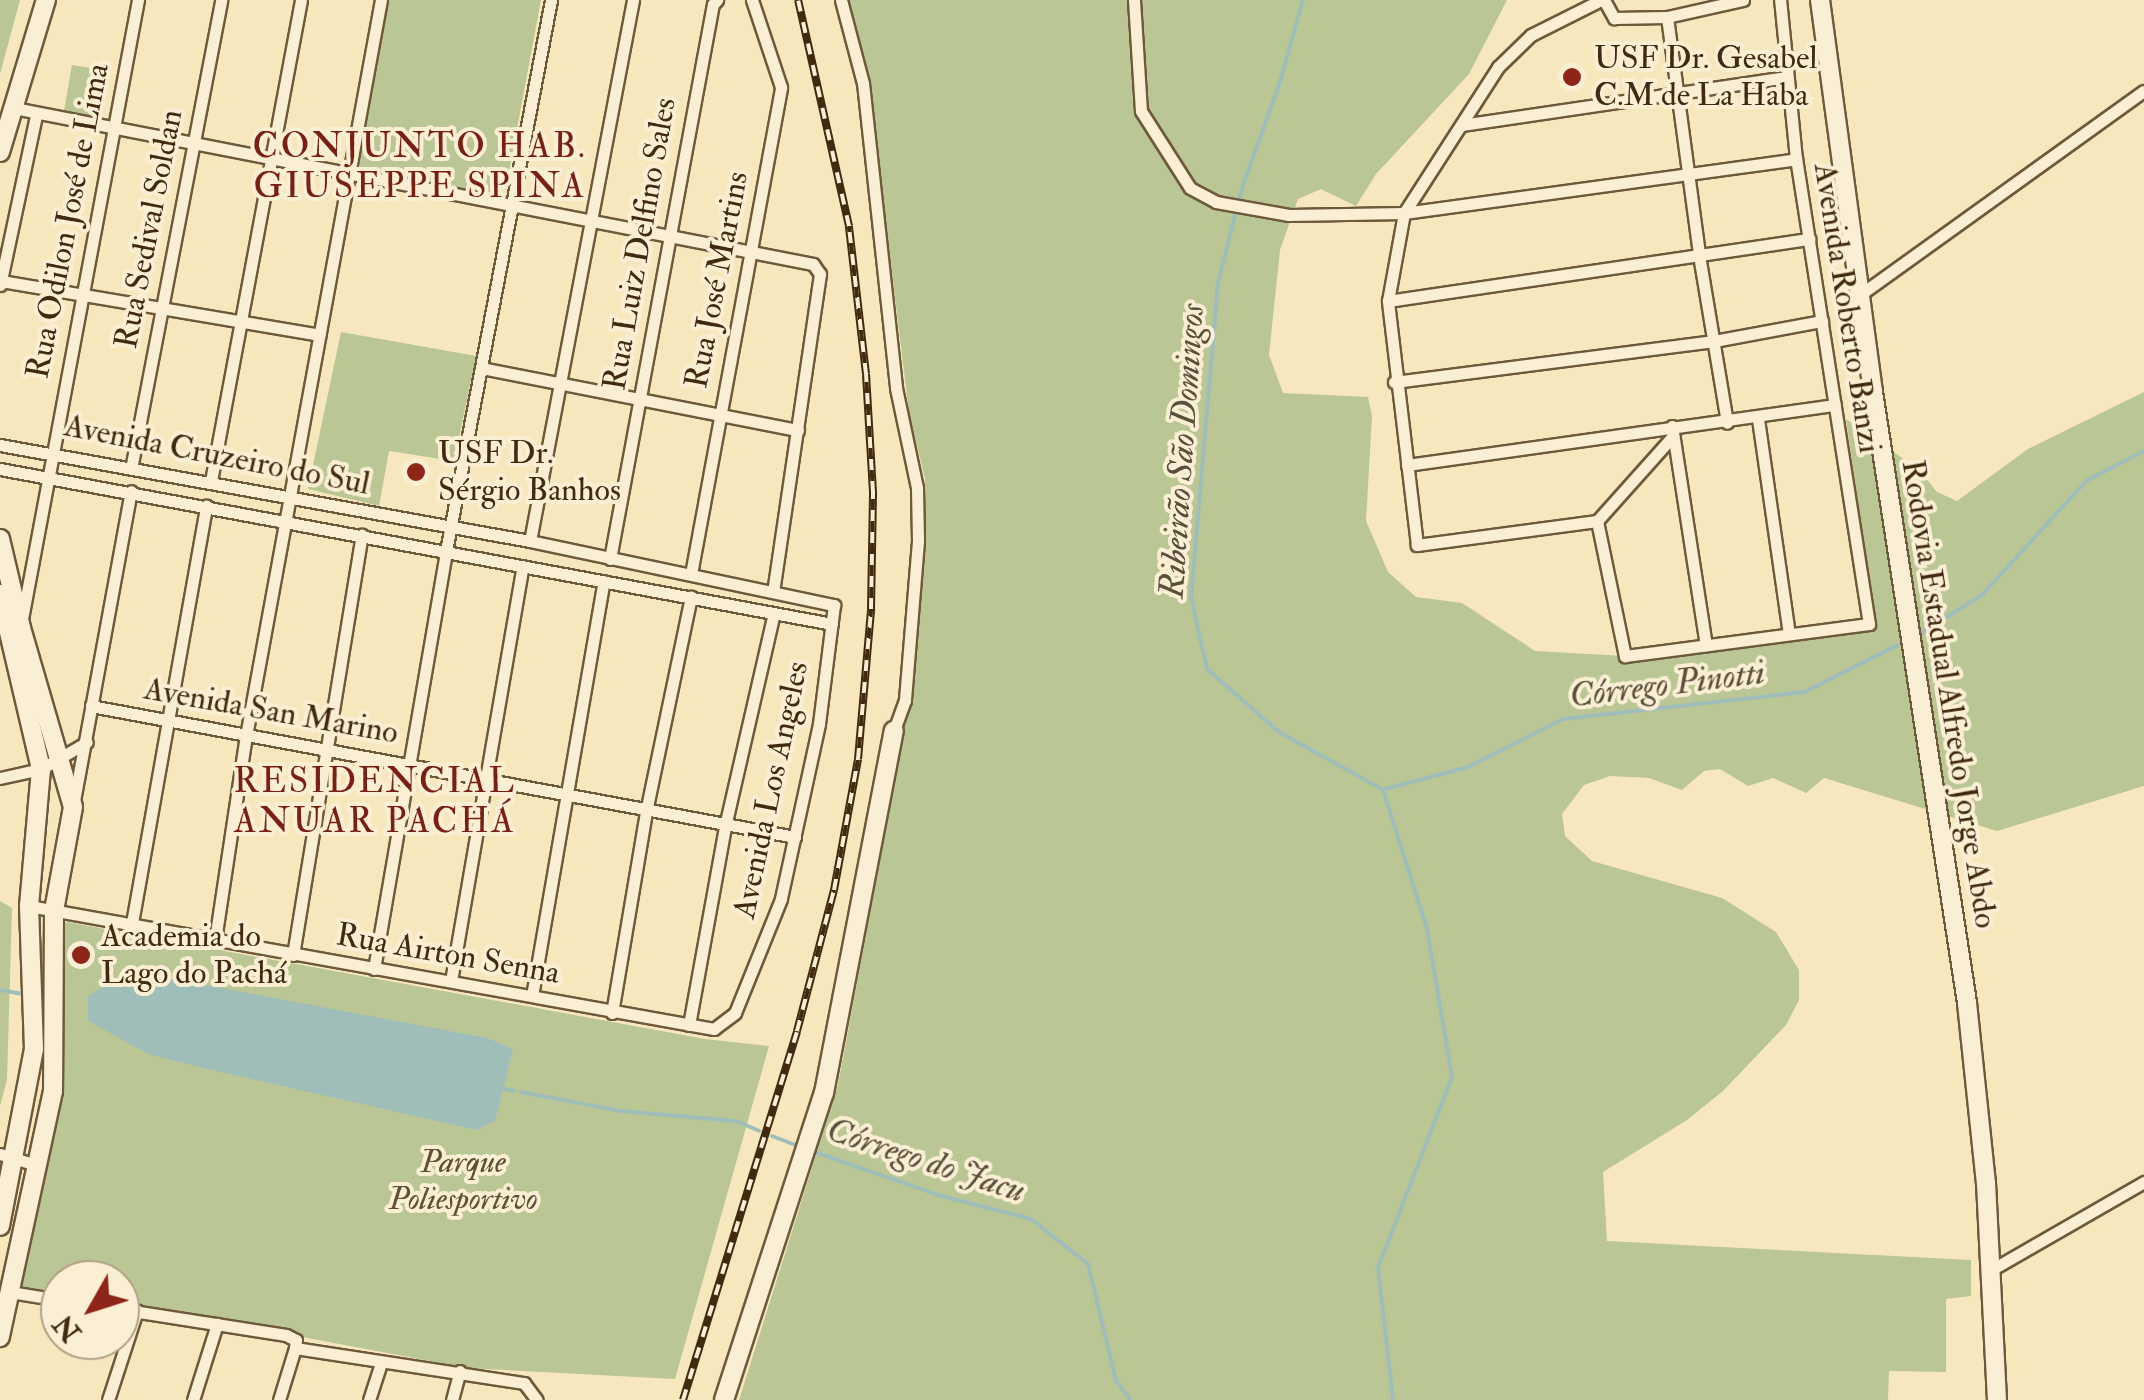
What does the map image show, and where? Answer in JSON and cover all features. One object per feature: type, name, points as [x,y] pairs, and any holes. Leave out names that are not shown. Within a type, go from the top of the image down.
[{"type":"street","points":[[0,152],[7,106],[46,0]]},
{"type":"street","name":"Rua Odilon José de Lima","points":[[21,628],[80,293],[138,0]]},
{"type":"street","name":"Rua Sedival Soldan","points":[[131,469],[220,0]]},
{"type":"street","points":[[211,482],[301,0]]},
{"type":"street","points":[[215,940],[246,736],[381,0]]},
{"type":"street","points":[[374,969],[450,528],[551,0]]},
{"type":"street","points":[[530,541],[633,0]]},
{"type":"street","name":"Rua Luiz Delfino Sales","points":[[610,559],[712,4],[717,0]]},
{"type":"street","name":"Rua José Martins","points":[[691,574],[781,88],[752,0]]},
{"type":"street","points":[[724,1400],[824,1093],[894,731],[904,700],[918,541],[917,488],[896,388],[863,83],[841,0]]},
{"type":"street","points":[[1134,0],[1141,110],[1190,188],[1230,205],[1328,217],[1404,214],[1796,159]]},
{"type":"street","points":[[1672,431],[1597,521],[1417,545],[1394,382],[1388,300],[1404,214],[1498,67],[1531,35],[1602,0],[1614,18],[1667,16],[1743,0]]},
{"type":"street","name":"Avenida Roberto Banzi","points":[[1780,0],[1796,159],[1869,624],[1789,634]]},
{"type":"street","points":[[1810,0],[1836,95]]},
{"type":"street","name":"Rodovia Estadual Alfredo Jorge Abdo","points":[[1820,0],[1967,1003],[1992,1270],[1996,1400]]},
{"type":"street","points":[[1830,0],[1836,95]]},
{"type":"street","points":[[1667,16],[1687,174],[1727,423]]},
{"type":"street","points":[[1462,124],[1786,77]]},
{"type":"street","points":[[1861,294],[2144,91]]},
{"type":"street","points":[[7,106],[36,116],[812,264],[820,274],[773,592]]},
{"type":"street","points":[[36,116],[0,283],[80,293],[319,335]]},
{"type":"street","points":[[1388,300],[1809,239]]},
{"type":"street","points":[[1394,382],[1714,340],[1822,320]]},
{"type":"street","points":[[481,368],[798,430]]},
{"type":"street","points":[[1407,465],[1758,419],[1835,405]]},
{"type":"street","points":[[1597,521],[1625,656],[1789,634],[1758,419]]},
{"type":"street","points":[[1672,431],[1706,645]]},
{"type":"street","name":"Avenida Cruzeiro do Sul","points":[[0,445],[530,541],[834,605]]},
{"type":"street","name":"Avenida Cruzeiro do Sul","points":[[0,468],[832,624]]},
{"type":"street","points":[[0,1337],[56,1059],[54,912],[131,491]]},
{"type":"street","points":[[132,923],[206,506]]},
{"type":"street","points":[[293,955],[362,536]]},
{"type":"street","points":[[0,539],[21,628],[73,807]]},
{"type":"street","points":[[452,981],[523,566]]},
{"type":"street","points":[[532,996],[564,793],[604,581]]},
{"type":"street","points":[[0,594],[41,778],[29,906],[34,1049],[7,1157],[0,1226]]},
{"type":"street","points":[[612,1013],[647,808],[691,597]]},
{"type":"street","name":"Avenida Los Angeles","points":[[714,1029],[735,1013],[764,949],[820,724],[834,605]]},
{"type":"street","points":[[689,1025],[726,822],[774,613]]},
{"type":"street","name":"Avenida San Marino","points":[[91,706],[726,822],[794,838]]},
{"type":"street","points":[[41,778],[60,758],[86,742]]},
{"type":"street","points":[[0,778],[56,775],[68,784]]},
{"type":"street","name":"Rua Airton Senna","points":[[29,906],[714,1029]]},
{"type":"street","points":[[7,1157],[36,1165]]},
{"type":"street","points":[[1992,1270],[2144,1182]]},
{"type":"street","points":[[10,1292],[40,1297]]},
{"type":"street","points":[[140,1311],[286,1335],[296,1340],[280,1400]]},
{"type":"street","points":[[194,1400],[217,1324]]},
{"type":"street","points":[[295,1348],[524,1383],[537,1400]]},
{"type":"street","points":[[108,1400],[121,1360]]},
{"type":"street","points":[[369,1400],[381,1362]]},
{"type":"street","points":[[452,1400],[460,1371]]},
{"type":"green space","points":[[0,0],[20,0],[0,74]]},
{"type":"green space","points":[[388,0],[541,0],[508,177],[496,195],[360,168],[357,158]]},
{"type":"green space","points":[[847,0],[1507,0],[1469,74],[1376,174],[1356,206],[1321,189],[1298,199],[1280,250],[1269,355],[1283,393],[1368,397],[1372,416],[1366,521],[1388,572],[1416,597],[1462,603],[1535,651],[1625,656],[1868,624],[1874,613],[1846,419],[1918,469],[1937,492],[1957,501],[2028,449],[2144,392],[2144,786],[1997,831],[1824,778],[1806,793],[1773,778],[1748,786],[1720,769],[1704,771],[1682,790],[1649,778],[1610,776],[1584,785],[1562,814],[1565,836],[1592,861],[1722,898],[1776,932],[1799,970],[1799,1000],[1786,1025],[1723,1091],[1687,1120],[1603,1172],[1607,1241],[1971,1260],[1971,1296],[1946,1299],[1946,1372],[1889,1371],[1888,1400],[739,1400],[838,1085],[910,698],[925,479],[909,412],[867,69]]},
{"type":"green space","points":[[72,65],[108,71],[101,112],[89,116],[64,111]]},
{"type":"green space","points":[[341,332],[476,356],[454,461],[389,451],[379,506],[308,489]]},
{"type":"green space","points":[[0,901],[12,908],[7,1080],[0,1106]]},
{"type":"green space","name":"Parque Poliesportivo","points":[[67,922],[705,1039],[769,1046],[675,1379],[467,1368],[140,1307],[140,1260],[40,1260],[40,1291],[20,1288],[62,1080],[62,926]]},
{"type":"water","points":[[157,976],[487,1038],[513,1049],[495,1121],[476,1130],[208,1069],[148,1054],[88,1021],[88,996],[111,982]]},
{"type":"waterway","name":"Ribeirão São Domingos","points":[[1303,0],[1280,82],[1242,188],[1218,283],[1191,597],[1207,669],[1279,732],[1383,790],[1427,929],[1452,1077],[1378,1268],[1393,1400]]},
{"type":"waterway","name":"Córrego Pinotti","points":[[1923,632],[1982,595],[2086,481],[2144,451]]},
{"type":"waterway","name":"Córrego Pinotti","points":[[1385,789],[1468,767],[1563,719],[1805,692],[1898,645]]},
{"type":"waterway","name":"Córrego do Jacu","points":[[0,990],[23,994]]},
{"type":"waterway","name":"Córrego do Jacu","points":[[501,1088],[514,1091]]},
{"type":"waterway","name":"Córrego do Jacu","points":[[521,1092],[621,1111],[736,1121],[759,1131]]},
{"type":"waterway","name":"Córrego do Jacu","points":[[772,1136],[800,1147]]},
{"type":"waterway","name":"Córrego do Jacu","points":[[809,1150],[938,1195],[1031,1219],[1088,1264],[1116,1381],[1131,1400]]},
{"type":"railway","points":[[683,1400],[797,1031],[834,890],[858,759],[871,609],[873,492],[866,374],[849,226],[798,0]]},
{"type":"place","name":"USF Dr. Gesabel C.M de La Haba","points":[[1572,77]]},
{"type":"place","name":"USF Dr. Sérgio Banhos","points":[[416,472]]},
{"type":"place","name":"Academia do Lago do Pachá","points":[[81,955]]},
{"type":"district","name":"CONJUNTO HAB. GIUSEPPE SPINA","points":[[420,166]]},
{"type":"district","name":"RESIDENCIAL ANUAR PACHÁ","points":[[375,801]]}]
